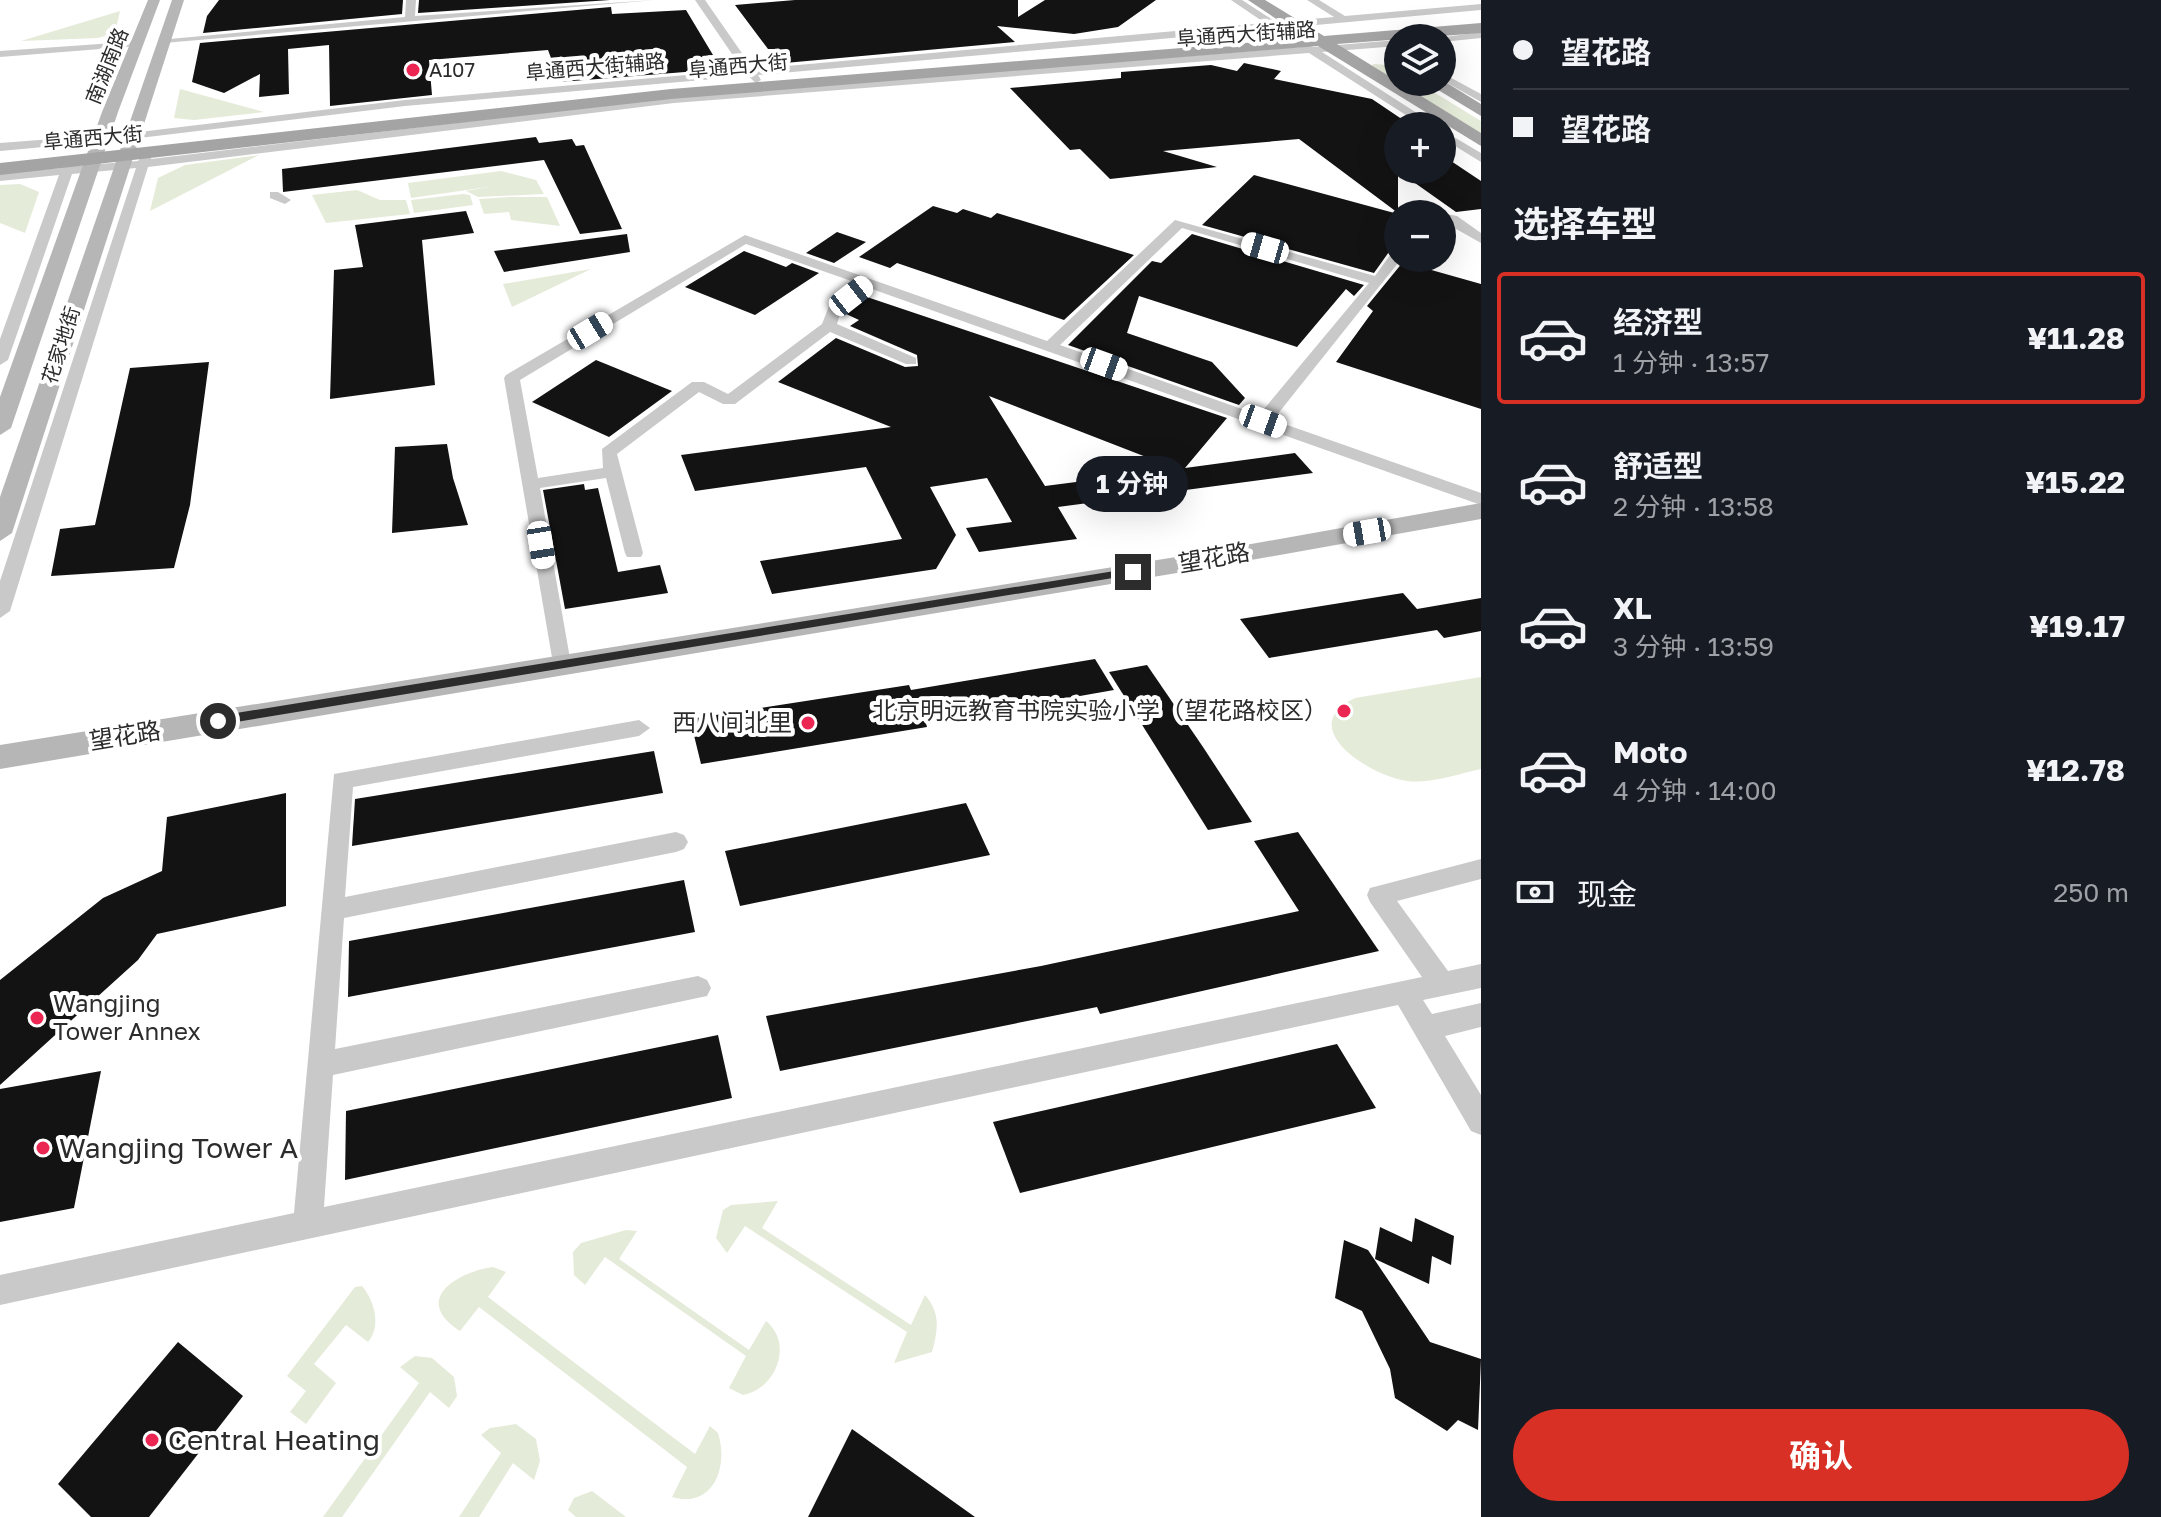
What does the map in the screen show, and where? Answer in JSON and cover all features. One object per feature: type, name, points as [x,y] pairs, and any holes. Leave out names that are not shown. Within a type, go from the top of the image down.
[{"type":"main road","points":[[1260,3],[1280,10],[1298,9],[1301,1],[1362,33],[1384,50]]},
{"type":"main road","points":[[1260,3],[1303,36],[1369,70],[1481,141]]},
{"type":"main road","name":"阜通西大街","points":[[1362,33],[1481,17]]},
{"type":"main road","name":"阜通西大街","points":[[132,154],[461,107],[753,77],[1303,36],[1481,28]]},
{"type":"main road","name":"阜通西大街","points":[[0,157],[132,154],[671,94],[1303,36]]},
{"type":"main road","points":[[1369,70],[1364,62],[1384,59]]},
{"type":"main road","points":[[1456,96],[1481,111]]},
{"type":"main road","name":"阜通西大街","points":[[0,169],[68,166],[96,154]]},
{"type":"street","name":"南湖南路","points":[[96,154],[154,0]]},
{"type":"street","name":"南湖南路","points":[[132,154],[178,0]]},
{"type":"street","points":[[410,21],[411,0]]},
{"type":"street","points":[[164,40],[650,0]]},
{"type":"street","points":[[700,0],[753,77]]},
{"type":"street","points":[[1236,0],[1303,36],[1411,112]]},
{"type":"street","name":"阜通西大街辅路","points":[[1303,36],[1362,33],[1481,7]]},
{"type":"street","points":[[1456,38],[1481,35]]},
{"type":"street","points":[[0,54],[138,43]]},
{"type":"street","points":[[1456,84],[1481,99]]},
{"type":"street","points":[[1456,142],[1481,158]]},
{"type":"street","points":[[0,147],[96,154]]},
{"type":"street","name":"花家地街","points":[[0,428],[96,154]]},
{"type":"street","points":[[0,611],[132,154]]},
{"type":"street","name":"花家地街","points":[[0,533],[132,154]]},
{"type":"street","points":[[0,177],[68,166]]},
{"type":"street","points":[[0,360],[8,318],[68,166]]},
{"type":"street","points":[[1456,222],[1481,239]]},
{"type":"street","points":[[1051,345],[1180,223],[1378,281]]},
{"type":"street","points":[[561,664],[512,378],[745,239],[1481,499]]},
{"type":"street","points":[[1263,421],[1385,272]]},
{"type":"street","points":[[634,553],[608,453],[698,385],[729,401],[829,326],[834,309],[868,282]]},
{"type":"street","points":[[8,318],[41,315]]},
{"type":"street","points":[[829,326],[911,361]]},
{"type":"street","points":[[531,484],[613,472]]},
{"type":"street","name":"望花路","points":[[0,757],[1195,562],[1481,511]]},
{"type":"street","points":[[308,1224],[342,780],[639,728]]},
{"type":"street","points":[[333,910],[676,842]]},
{"type":"street","points":[[1443,985],[1379,895],[1481,869]]},
{"type":"street","points":[[0,1290],[1481,976]]},
{"type":"street","points":[[321,1065],[698,988]]},
{"type":"street","points":[[1405,994],[1423,1029],[1481,1121]]},
{"type":"street","points":[[1423,1029],[1481,1015]]},
{"type":"green space","points":[[120,11],[115,33],[98,38],[21,41]]},
{"type":"green space","points":[[1384,65],[1384,73],[1372,66]]},
{"type":"green space","points":[[180,89],[264,112],[194,120],[174,118]]},
{"type":"green space","points":[[1420,96],[1440,96],[1481,121],[1481,134],[1456,118],[1456,112],[1446,112]]},
{"type":"green space","points":[[259,155],[150,211],[158,178],[185,165]]},
{"type":"green space","points":[[501,171],[536,180],[544,194],[478,197],[466,191],[488,187],[411,198],[408,183]]},
{"type":"green space","points":[[20,184],[39,192],[25,233],[0,223],[0,185]]},
{"type":"green space","points":[[357,190],[380,200],[406,200],[410,214],[326,223],[312,195]]},
{"type":"green space","points":[[470,195],[473,205],[414,213],[411,200]]},
{"type":"green space","points":[[547,197],[560,226],[511,220],[509,212],[484,214],[479,199]]},
{"type":"green space","points":[[591,269],[512,307],[503,284]]},
{"type":"green space","points":[[1481,677],[1481,769],[1434,780],[1407,781],[1375,770],[1358,760],[1334,736],[1332,722],[1338,710],[1355,698]]},
{"type":"green space","points":[[778,1201],[762,1228],[911,1325],[925,1295],[934,1309],[937,1322],[932,1352],[894,1363],[907,1332],[745,1226],[727,1253],[716,1238],[723,1210],[731,1205]]},
{"type":"green space","points":[[626,1230],[637,1231],[619,1259],[749,1350],[766,1321],[779,1341],[780,1353],[772,1375],[764,1384],[743,1395],[729,1388],[746,1356],[605,1257],[585,1285],[574,1275],[573,1252],[581,1243]]},
{"type":"green space","points":[[493,1267],[506,1272],[488,1297],[695,1454],[710,1426],[718,1433],[721,1446],[719,1471],[707,1491],[698,1497],[672,1497],[687,1467],[479,1307],[460,1331],[446,1320],[439,1309],[439,1298],[445,1289],[466,1275]]},
{"type":"green space","points":[[362,1286],[375,1313],[372,1336],[368,1342],[346,1325],[314,1364],[336,1383],[306,1424],[290,1412],[306,1391],[287,1376],[355,1287]]},
{"type":"green space","points":[[415,1356],[432,1358],[454,1377],[457,1396],[449,1408],[430,1392],[342,1517],[323,1517],[419,1383],[400,1367]]},
{"type":"green space","points":[[516,1424],[536,1439],[540,1461],[534,1480],[513,1463],[479,1517],[459,1517],[501,1453],[481,1435],[490,1428]]},
{"type":"green space","points":[[592,1491],[626,1517],[576,1517],[568,1510],[574,1498]]},
{"type":"building","points":[[219,0],[403,0],[402,14],[203,33],[207,16]]},
{"type":"building","points":[[419,0],[610,0],[418,13]]},
{"type":"building","points":[[795,0],[1018,0],[1018,17],[1045,0],[1156,0],[1118,27],[1074,34],[997,26],[1015,42],[785,63],[774,49],[768,49],[735,5]]},
{"type":"building","points":[[611,7],[612,14],[686,10],[713,55],[702,56],[710,70],[560,82],[548,50],[429,60],[432,95],[330,106],[329,45],[288,49],[289,94],[259,97],[260,74],[224,93],[192,82],[200,43]]},
{"type":"building","points":[[1244,63],[1281,71],[1274,79],[1372,99],[1391,112],[1384,112],[1384,184],[1398,184],[1398,200],[1384,200],[1384,203],[1299,139],[1163,151],[1217,167],[1110,179],[1080,149],[1070,150],[1010,88],[1121,78],[1121,72],[1211,65],[1237,71]]},
{"type":"building","points":[[536,137],[539,143],[572,139],[576,146],[584,145],[622,229],[580,234],[544,160],[283,192],[282,169]]},
{"type":"building","points":[[1456,164],[1481,181],[1481,209],[1456,212],[1456,200],[1439,200],[1416,184],[1456,184]]},
{"type":"building","points":[[1254,175],[1384,210],[1384,259],[1374,273],[1202,225]]},
{"type":"building","points":[[933,206],[957,213],[963,209],[991,218],[997,213],[1134,255],[1064,320],[897,263],[890,268],[859,257]]},
{"type":"building","points":[[466,211],[474,233],[422,240],[435,385],[330,399],[334,270],[363,267],[355,225]]},
{"type":"building","points":[[837,232],[866,242],[834,263],[806,253]]},
{"type":"building","points":[[627,234],[630,252],[504,272],[494,251]]},
{"type":"building","points":[[1192,234],[1364,285],[1354,296],[1346,289],[1297,347],[1139,296],[1127,333],[1212,362],[1245,398],[1239,405],[1068,345],[1152,261],[1161,263]]},
{"type":"building","points":[[744,251],[786,267],[792,263],[819,273],[755,315],[685,287]]},
{"type":"building","points":[[1395,272],[1438,272],[1481,284],[1481,409],[1336,362],[1373,311],[1367,306]]},
{"type":"building","points":[[864,296],[1227,418],[1185,468],[1295,453],[1313,473],[1058,507],[1077,539],[979,552],[966,528],[1012,522],[987,478],[930,487],[956,535],[936,569],[772,594],[760,561],[902,539],[866,467],[695,491],[681,455],[891,427],[778,382],[836,338],[905,367],[918,366],[917,355],[850,326],[859,320],[844,313]],"holes":[[[989,396],[1177,469],[1045,486]]]},
{"type":"building","points":[[596,360],[672,391],[609,437],[532,402]]},
{"type":"building","points":[[209,362],[190,505],[174,568],[51,576],[60,529],[95,525],[130,368]]},
{"type":"building","points":[[447,444],[453,478],[468,525],[392,533],[395,447]]},
{"type":"building","points":[[584,484],[585,490],[598,488],[618,572],[660,565],[668,593],[565,609],[543,490]]},
{"type":"building","points":[[1403,593],[1417,609],[1481,598],[1481,631],[1444,638],[1437,630],[1269,658],[1240,619]]},
{"type":"building","name":"西八间北里","points":[[1095,659],[1114,690],[926,723],[927,727],[701,764],[690,719],[909,685],[911,690]]},
{"type":"building","points":[[1147,665],[1252,822],[1208,830],[1109,672]]},
{"type":"building","points":[[654,751],[663,793],[352,846],[355,799]]},
{"type":"building","points":[[286,793],[286,906],[157,934],[138,960],[0,1085],[0,980],[103,898],[162,871],[167,817]]},
{"type":"building","points":[[966,803],[990,855],[740,906],[725,851]]},
{"type":"building","points":[[1298,832],[1379,951],[1100,1014],[1097,1007],[780,1071],[766,1016],[1041,966],[1299,911],[1254,841]]},
{"type":"building","points":[[684,880],[695,932],[348,997],[349,941]]},
{"type":"building","points":[[718,1035],[732,1098],[345,1180],[346,1111]]},
{"type":"building","points":[[1337,1044],[1376,1108],[1020,1193],[993,1122]]},
{"type":"building","name":"Wangjing Tower A","points":[[101,1071],[74,1208],[0,1222],[0,1089]]},
{"type":"building","points":[[1415,1218],[1454,1236],[1451,1265],[1432,1256],[1429,1284],[1375,1259],[1380,1227],[1412,1242]]},
{"type":"building","points":[[1344,1240],[1368,1250],[1430,1342],[1481,1359],[1478,1430],[1458,1420],[1447,1431],[1395,1398],[1390,1369],[1362,1311],[1335,1298]]},
{"type":"building","name":"Central Heating","points":[[178,1342],[243,1396],[149,1517],[91,1517],[58,1484]]},
{"type":"building","points":[[852,1429],[975,1517],[808,1517]]},
{"type":"place","name":"A107","points":[[413,70]]},
{"type":"place","name":"北京明远教育书院实验小学（望花路校区）","points":[[1344,711]]},
{"type":"place","name":"西八间北里","points":[[808,723]]},
{"type":"place","name":"Wangjing Tower Annex","points":[[37,1018]]},
{"type":"place","name":"Wangjing Tower A","points":[[43,1148]]},
{"type":"place","name":"Central Heating","points":[[152,1440]]},
{"type":"route","points":[[218,721],[1133,572]]}]
